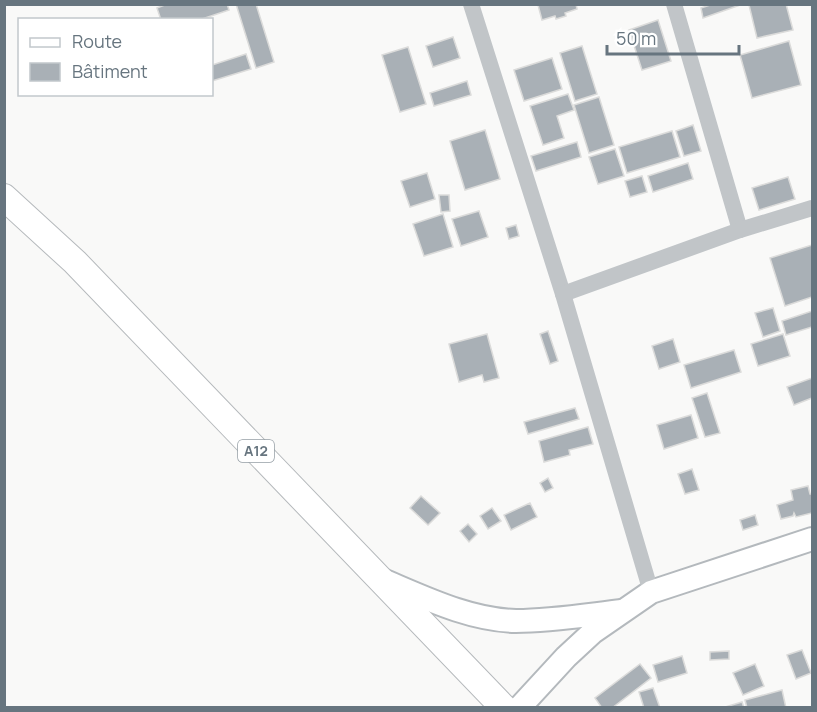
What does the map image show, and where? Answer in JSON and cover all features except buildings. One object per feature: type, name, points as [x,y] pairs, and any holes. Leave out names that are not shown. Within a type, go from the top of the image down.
[{"type":"main road","name":"A12","points":[[7,204],[75,262],[504,708]]},
{"type":"street","points":[[471,4],[563,294],[651,592]]},
{"type":"street","points":[[674,4],[740,230]]},
{"type":"street","points":[[563,294],[740,230],[813,208]]},
{"type":"street","points":[[519,708],[566,657],[593,632],[651,592],[813,540]]},
{"type":"street","points":[[379,579],[459,610],[516,621],[624,611]]}]
